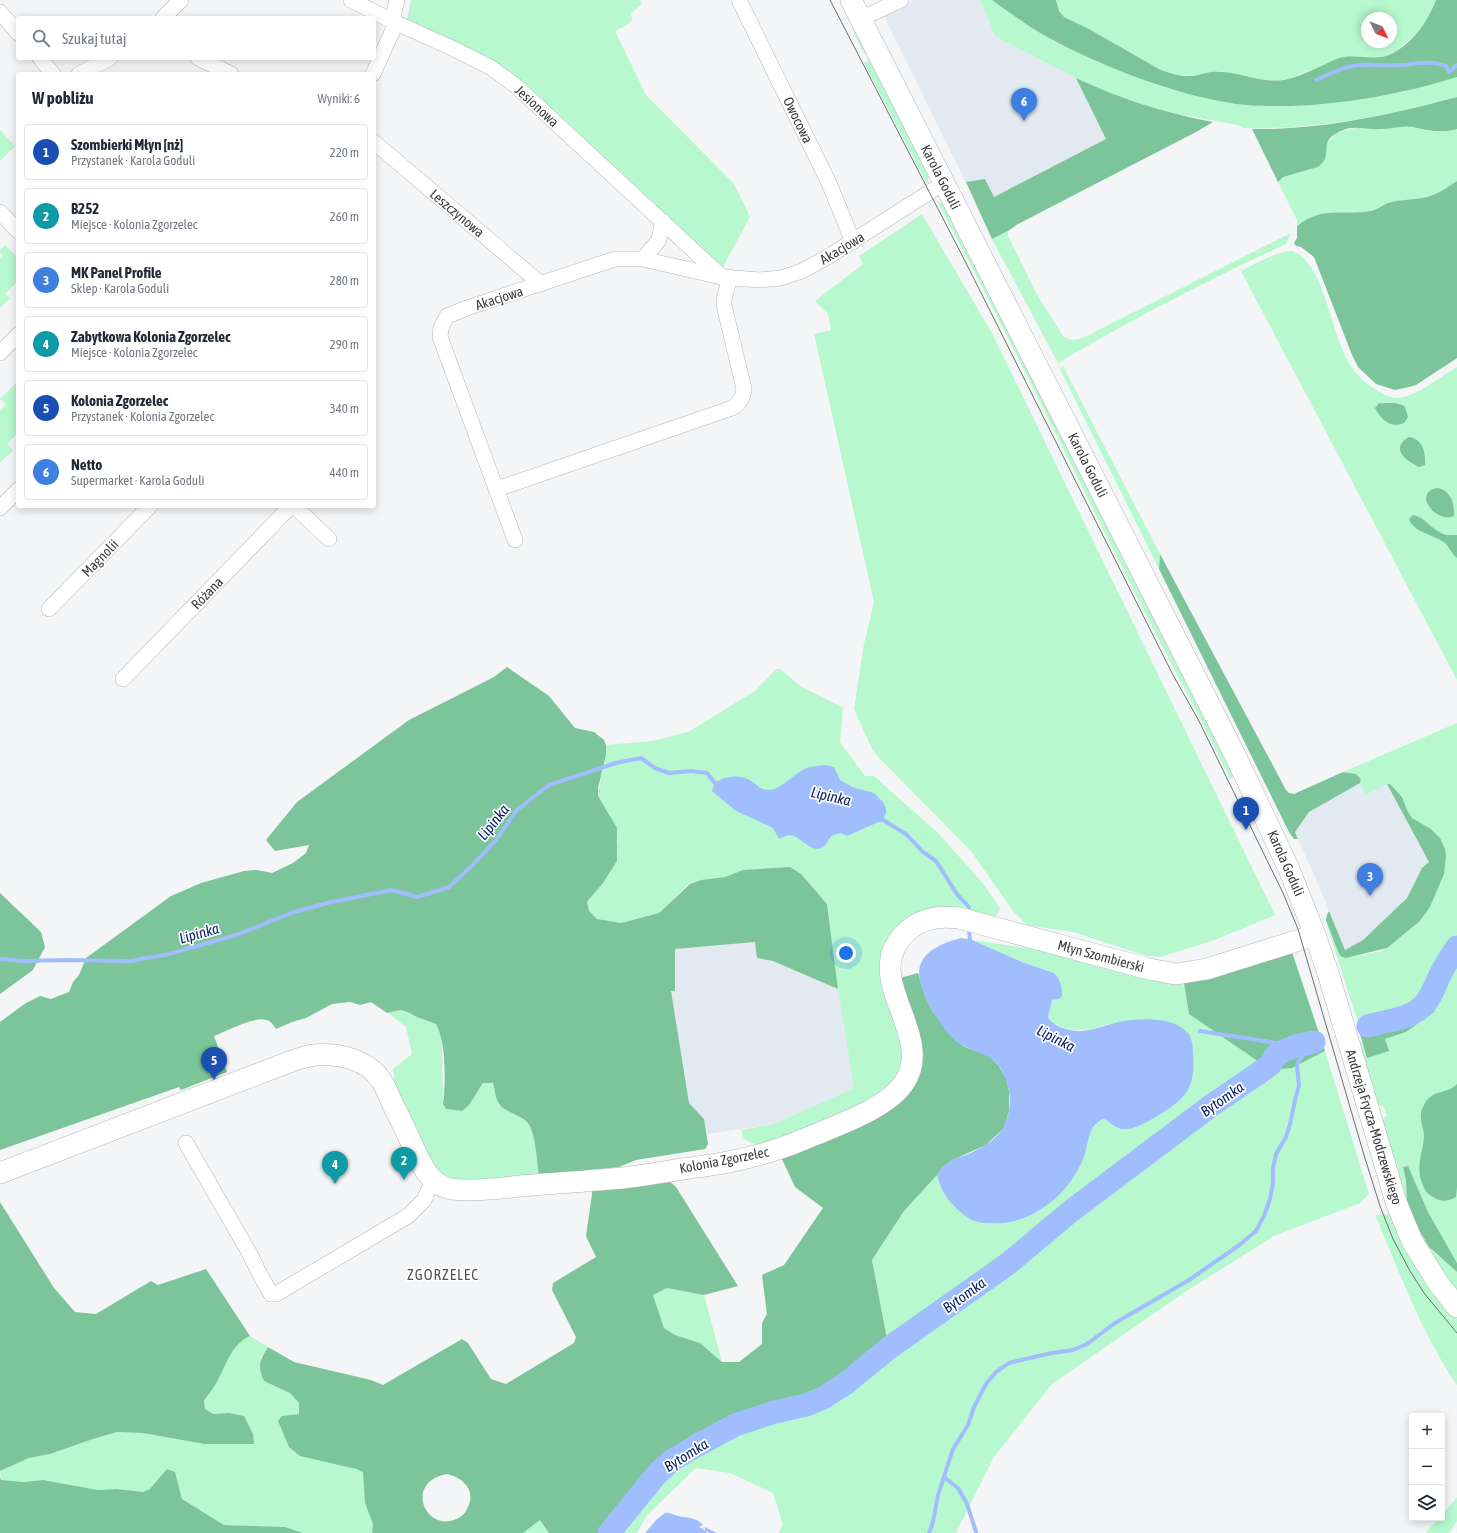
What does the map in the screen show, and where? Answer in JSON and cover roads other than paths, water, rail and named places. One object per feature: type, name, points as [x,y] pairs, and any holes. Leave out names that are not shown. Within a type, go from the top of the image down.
[{"type":"street","points":[[165,16],[181,0]]},
{"type":"street","name":"Jesionowa","points":[[351,0],[490,67],[516,86],[726,277]]},
{"type":"street","points":[[374,72],[394,22],[397,0]]},
{"type":"street","name":"Owocowa","points":[[739,0],[829,183],[853,242]]},
{"type":"street","name":"Karola Goduli","points":[[851,0],[1235,755],[1289,869],[1315,935]]},
{"type":"street","points":[[860,19],[901,0]]},
{"type":"street","points":[[0,12],[16,31]]},
{"type":"street","points":[[42,60],[52,72]]},
{"type":"street","points":[[82,72],[106,60]]},
{"type":"street","points":[[202,60],[227,72]]},
{"type":"street","name":"Leszczynowa","points":[[376,144],[541,284]]},
{"type":"street","name":"Akacjowa","points":[[515,540],[440,337],[441,328],[447,316],[615,259],[643,259],[726,277],[760,280],[781,278],[802,271],[853,242],[944,183]]},
{"type":"street","points":[[0,212],[16,229]]},
{"type":"street","points":[[643,259],[659,240],[663,221]]},
{"type":"street","points":[[497,489],[732,408],[738,404],[744,389],[724,305],[726,277]]},
{"type":"street","points":[[0,353],[16,337]]},
{"type":"street","points":[[0,508],[16,492]]},
{"type":"street","name":"Magnolii","points":[[49,609],[148,508]]},
{"type":"street","name":"Różana","points":[[123,679],[290,508]]},
{"type":"street","points":[[294,508],[329,539]]},
{"type":"street","name":"Młyn Szombierski","points":[[895,946],[905,933],[916,925],[928,919],[947,916],[1149,969],[1176,974],[1207,969],[1315,935]]},
{"type":"street","name":"Andrzeja Frycza-Modrzewskiego","points":[[1315,935],[1340,1012],[1396,1202],[1412,1241],[1438,1283],[1457,1307]]},
{"type":"street","name":"Kolonia Zgorzelec","points":[[0,1173],[292,1061],[314,1056],[334,1055],[347,1057],[361,1062],[380,1078],[400,1117],[423,1168],[433,1180],[448,1188],[464,1190],[626,1178],[737,1161],[780,1149],[859,1116],[893,1096],[904,1084],[914,1059],[912,1042],[893,990],[890,974],[895,946]]},
{"type":"street","points":[[186,1143],[250,1254],[271,1294],[276,1294],[408,1216],[424,1200],[433,1180]]},
{"type":"water","points":[[824,765],[834,767],[840,780],[852,787],[874,793],[883,802],[886,808],[886,813],[883,820],[847,836],[840,833],[831,836],[825,845],[816,849],[792,835],[779,839],[773,828],[736,811],[712,791],[715,784],[719,781],[734,776],[748,779],[762,789],[769,790],[777,788],[804,769]]},
{"type":"water","points":[[961,938],[972,940],[1022,962],[1054,973],[1061,984],[1062,996],[1059,999],[1052,1000],[1048,1017],[1050,1021],[1058,1026],[1068,1030],[1083,1031],[1126,1021],[1145,1019],[1165,1021],[1182,1027],[1188,1033],[1192,1045],[1192,1077],[1190,1086],[1180,1100],[1173,1106],[1139,1126],[1123,1129],[1118,1128],[1104,1119],[1099,1121],[1092,1130],[1084,1157],[1078,1169],[1062,1192],[1052,1202],[1040,1210],[1015,1221],[1002,1223],[982,1223],[968,1218],[955,1207],[947,1197],[938,1181],[937,1175],[944,1166],[988,1143],[999,1133],[1004,1127],[1010,1104],[1008,1086],[1001,1069],[993,1060],[962,1045],[951,1036],[930,1007],[921,984],[919,974],[920,966],[926,955],[943,944]]},
{"type":"water","points":[[665,1513],[698,1520],[703,1525],[699,1527],[707,1533],[645,1533],[657,1519]]},
{"type":"water","points":[[705,1527],[717,1533],[709,1533],[705,1530]]},
{"type":"waterway","points":[[1316,80],[1343,69],[1360,65],[1434,63],[1446,66],[1449,72],[1457,65]]},
{"type":"waterway","name":"Lipinka","points":[[0,959],[24,961],[131,961],[169,954],[236,935],[294,912],[331,902],[392,890],[417,897],[449,887],[472,866],[495,841],[517,810],[549,785],[616,763],[641,758],[655,768],[669,773],[691,771],[707,773],[715,783],[720,784]]},
{"type":"waterway","name":"Lipinka","points":[[877,819],[883,820],[906,834],[923,852],[936,861],[957,894],[969,907]]},
{"type":"waterway","name":"Lipinka","points":[[969,929],[972,944]]},
{"type":"waterway","name":"Bytomka","points":[[1368,1026],[1407,1016],[1422,1007],[1431,995],[1443,969],[1457,947]]},
{"type":"waterway","name":"Lipinka","points":[[1200,1031],[1295,1046]]},
{"type":"waterway","points":[[929,1533],[933,1522],[938,1495],[953,1449],[968,1425],[974,1407],[986,1384],[996,1372],[1009,1363],[1052,1353],[1073,1350],[1087,1344],[1115,1323],[1189,1280],[1238,1246],[1256,1231],[1264,1216],[1270,1199],[1276,1154],[1286,1137],[1290,1124],[1299,1086],[1297,1065],[1314,1042]]},
{"type":"waterway","name":"Bytomka","points":[[609,1533],[657,1474],[671,1461],[735,1425],[775,1412],[806,1405],[823,1398],[845,1384],[889,1348],[1009,1263],[1071,1211],[1212,1105],[1270,1065],[1277,1054],[1295,1046],[1314,1042]]},
{"type":"waterway","points":[[945,1478],[958,1488],[967,1504],[976,1532]]},
{"type":"tram line","points":[[830,0],[966,263],[1173,675],[1199,721],[1283,893],[1298,929],[1364,1155],[1380,1206],[1393,1239],[1424,1293],[1457,1333]]},
{"type":"place","name":"Netto","points":[[1024,121]]},
{"type":"place","name":"Szombierki Młyn [nż]","points":[[1246,830]]},
{"type":"place","name":"MK Panel Profile","points":[[1370,896]]},
{"type":"place","name":"Kolonia Zgorzelec","points":[[214,1080]]},
{"type":"place","name":"B252","points":[[404,1180]]},
{"type":"place","name":"Zabytkowa Kolonia Zgorzelec","points":[[335,1184]]},
{"type":"district","name":"ZGORZELEC","points":[[443,1274]]}]
